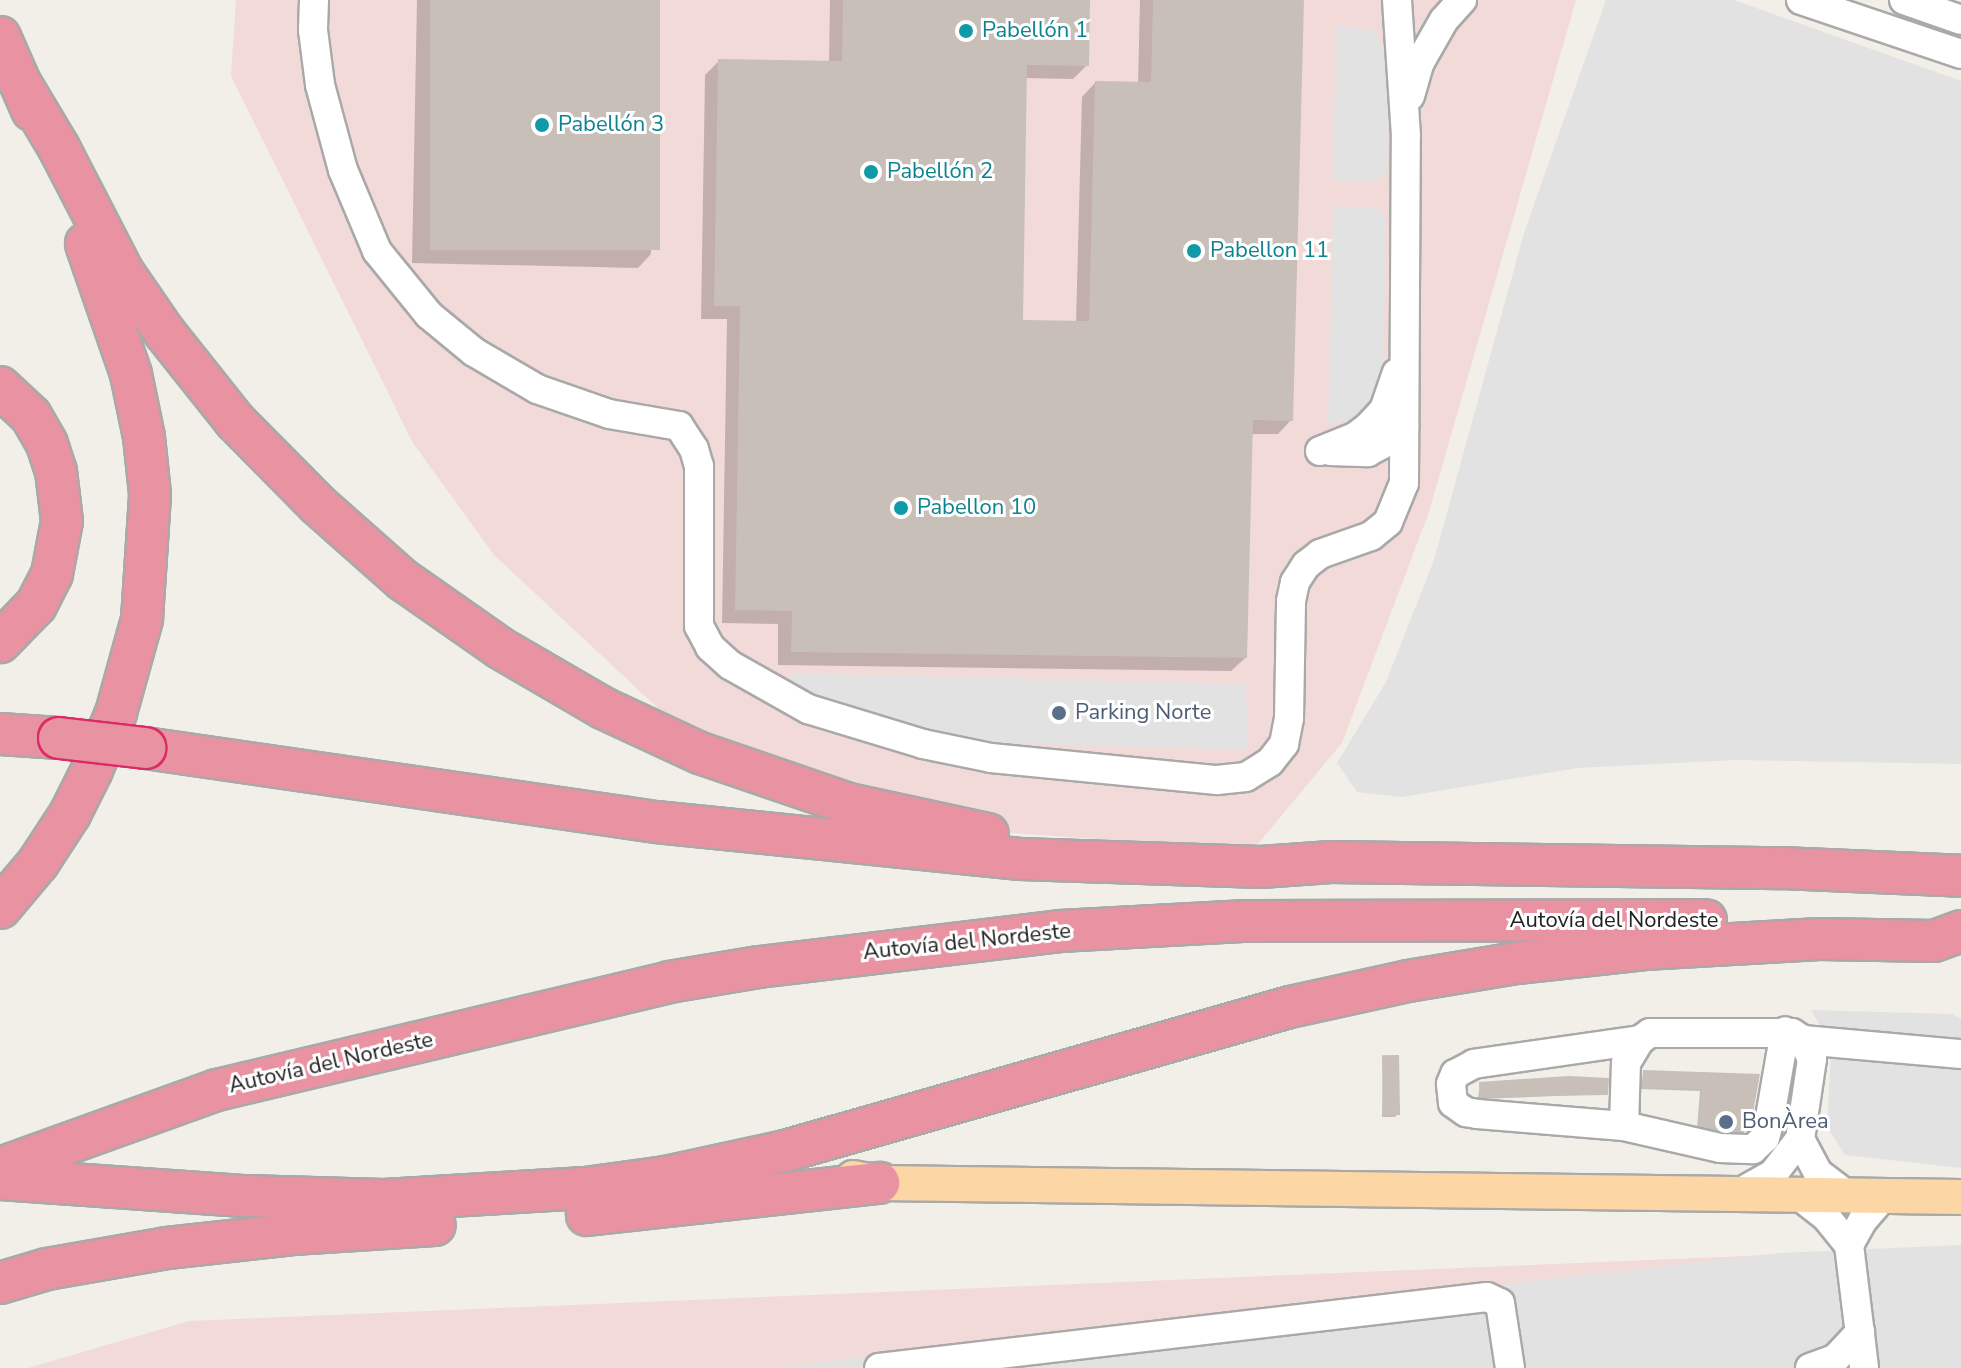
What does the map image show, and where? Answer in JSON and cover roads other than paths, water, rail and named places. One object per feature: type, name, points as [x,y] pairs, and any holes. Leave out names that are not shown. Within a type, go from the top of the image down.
[{"type":"highway","points":[[0,37],[115,323],[133,387],[150,494],[142,619],[116,713],[70,814],[38,863],[0,908]]},
{"type":"highway","points":[[22,86],[59,148],[123,272],[165,333],[235,421],[317,504],[403,580],[500,648],[603,708],[700,753],[849,804],[935,824],[1039,841],[1129,848],[1269,852],[1331,862]]},
{"type":"highway","points":[[0,387],[31,416],[47,444],[56,471],[62,521],[52,574],[36,605],[0,642]]},
{"type":"highway","points":[[0,734],[145,748],[656,822],[904,849],[1104,864],[1261,867],[1331,862],[1781,868],[1961,876]]},
{"type":"highway","name":"Autovía del Nordeste","points":[[0,1168],[217,1090],[669,982],[868,952],[1060,931],[1247,921],[1676,920],[1933,925],[1961,931]]},
{"type":"highway","points":[[0,1179],[384,1200],[540,1193],[665,1177],[785,1151],[1290,1007],[1408,981],[1517,963],[1631,950],[1820,939],[1934,941],[1961,931]]},
{"type":"highway","points":[[0,1283],[47,1269],[230,1241],[345,1230],[556,1218],[879,1183]]},
{"type":"main road","points":[[665,1177],[714,1180],[856,1178],[879,1183],[1961,1197]]},
{"type":"lane","points":[[314,0],[313,30],[320,85],[343,170],[377,251],[429,315],[474,352],[537,389],[609,414],[679,426],[694,449],[699,466],[699,626],[710,647],[730,665],[808,709],[897,738],[991,758],[1217,780],[1246,777],[1270,762],[1284,744],[1289,718],[1291,601],[1295,582],[1306,565],[1320,554],[1371,536],[1388,522],[1404,483],[1406,136],[1409,98],[1420,62],[1444,20],[1462,0]]},
{"type":"lane","points":[[1397,0],[1406,136]]},
{"type":"lane","points":[[1801,0],[1961,54]]},
{"type":"lane","points":[[1904,0],[1961,20]]},
{"type":"lane","points":[[1404,329],[1395,385],[1384,410],[1355,437],[1316,451],[1368,452],[1404,427]]},
{"type":"lane","points":[[1368,452],[1389,475],[1396,505]]},
{"type":"lane","points":[[1794,1036],[1765,1138],[1753,1149],[1720,1148],[1624,1126],[1466,1112],[1453,1103],[1451,1084],[1455,1074],[1474,1064],[1640,1040],[1658,1032],[1794,1036],[1961,1054]]},
{"type":"lane","points":[[1737,1194],[1773,1174],[1800,1139],[1812,1059],[1794,1036]]},
{"type":"lane","points":[[1624,1126],[1624,1075],[1631,1052],[1640,1040]]},
{"type":"lane","points":[[1800,1139],[1818,1173],[1847,1195]]},
{"type":"lane","points":[[1798,1195],[1827,1218],[1849,1245],[1864,1368]]},
{"type":"lane","points":[[1849,1245],[1863,1220],[1884,1196]]},
{"type":"lane","points":[[879,1368],[1487,1297],[1500,1303],[1510,1368]]},
{"type":"lane","points":[[1810,1368],[1830,1363],[1860,1332]]},
{"type":"place","name":"Pabellón 1","points":[[966,31]]},
{"type":"place","name":"Pabellón 3","points":[[542,125]]},
{"type":"place","name":"Pabellón 2","points":[[871,172]]},
{"type":"place","name":"Pabellon 11","points":[[1194,251]]},
{"type":"place","name":"Pabellon 10","points":[[901,508]]},
{"type":"place","name":"Parking Norte","points":[[1059,713]]},
{"type":"place","name":"BonÀrea","points":[[1726,1122]]}]
